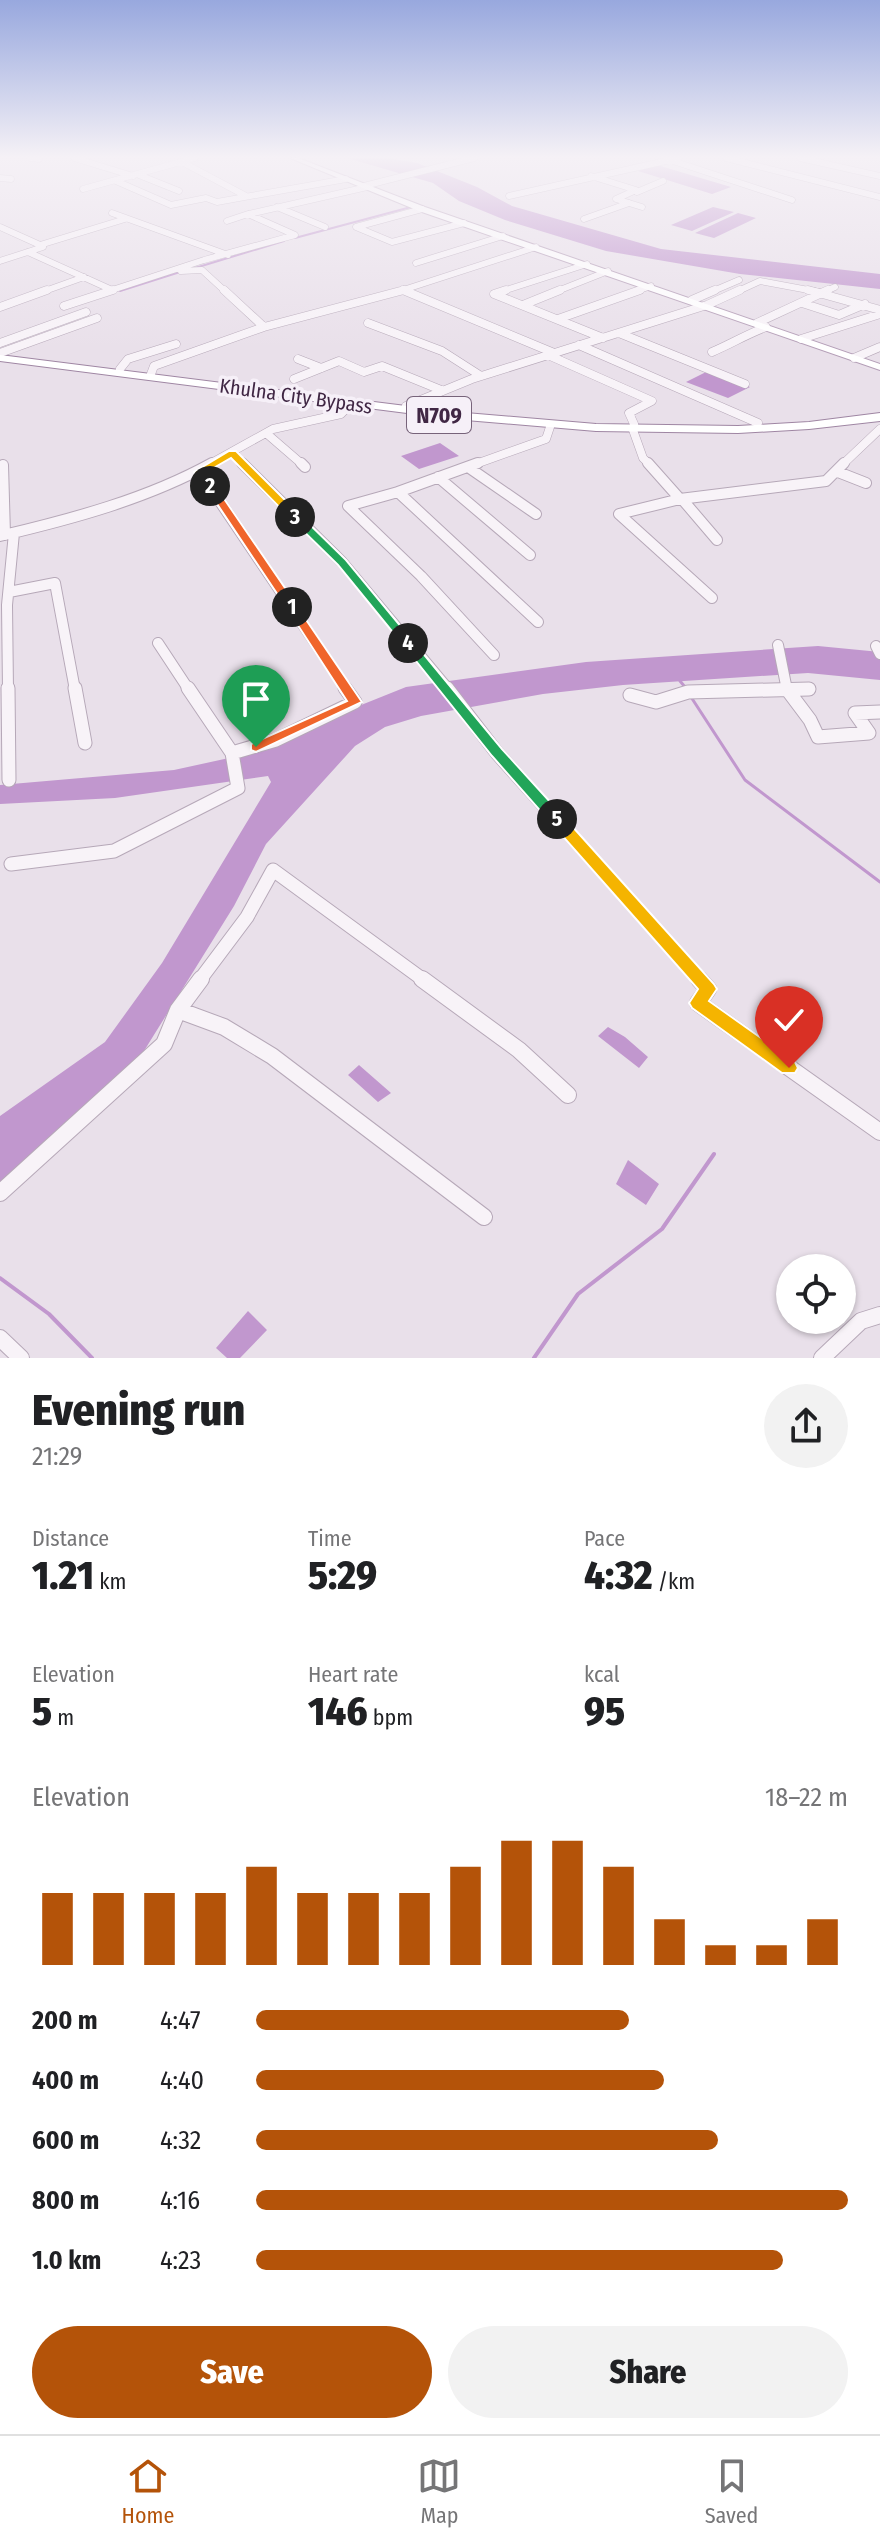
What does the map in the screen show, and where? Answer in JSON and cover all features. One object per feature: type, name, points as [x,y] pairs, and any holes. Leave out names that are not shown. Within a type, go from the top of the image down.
[{"type":"highway","name":"Khulna City Bypass","points":[[0,355],[518,419],[700,431],[880,417]]},
{"type":"highway","name":"Khulna City Bypass","points":[[0,355],[550,427],[758,423],[880,410]]},
{"type":"main road","points":[[459,221],[880,367]]},
{"type":"street","points":[[0,227],[40,245],[117,221]]},
{"type":"street","points":[[132,221],[228,255]]},
{"type":"street","points":[[64,306],[295,235],[265,221]]},
{"type":"street","points":[[311,221],[325,227]]},
{"type":"street","points":[[377,221],[356,227],[392,242],[464,223]]},
{"type":"street","points":[[416,263],[503,236]]},
{"type":"street","points":[[1,260],[43,247],[40,245]]},
{"type":"street","points":[[151,374],[154,366],[264,327],[402,290],[536,247]]},
{"type":"street","points":[[28,252],[112,290]]},
{"type":"street","points":[[587,264],[494,294],[603,338]]},
{"type":"street","points":[[177,269],[185,273],[202,270],[264,327]]},
{"type":"street","points":[[523,305],[608,271]]},
{"type":"street","points":[[0,307],[84,277]]},
{"type":"street","points":[[692,300],[739,280]]},
{"type":"street","points":[[406,406],[481,376],[707,305],[760,281],[824,293],[865,304],[880,312]]},
{"type":"street","points":[[558,319],[651,286]]},
{"type":"street","points":[[712,352],[835,287]]},
{"type":"street","points":[[402,290],[652,401],[629,413],[643,458],[717,540]]},
{"type":"street","points":[[802,303],[839,315],[865,304]]},
{"type":"street","points":[[0,343],[86,312]]},
{"type":"street","points":[[801,339],[880,312]]},
{"type":"street","points":[[0,355],[97,318]]},
{"type":"street","points":[[368,323],[444,353],[470,366],[481,376]]},
{"type":"street","points":[[618,333],[745,384]]},
{"type":"street","points":[[120,369],[128,359],[176,344]]},
{"type":"street","points":[[579,345],[758,423]]},
{"type":"street","points":[[854,358],[880,347]]},
{"type":"street","points":[[298,359],[321,368]]},
{"type":"street","points":[[294,379],[337,361],[364,372],[382,366],[441,390]]},
{"type":"street","points":[[6,535],[123,503],[200,472],[266,433],[341,414],[352,403]]},
{"type":"street","points":[[494,655],[421,576],[348,506],[398,492],[546,439],[550,427]]},
{"type":"street","points":[[712,598],[619,514],[681,499],[821,482],[838,472],[880,429]]},
{"type":"street","points":[[266,433],[305,467]]},
{"type":"street","points":[[232,453],[342,562],[438,676],[497,753],[708,989],[698,1003],[880,1132]]},
{"type":"street","points":[[3,465],[9,592],[9,780]]},
{"type":"street","points":[[468,467],[536,514]]},
{"type":"street","points":[[200,472],[355,702],[276,740],[232,755]]},
{"type":"street","points":[[838,472],[866,483]]},
{"type":"street","points":[[438,477],[530,555]]},
{"type":"street","points":[[398,492],[538,622]]},
{"type":"street","points":[[9,592],[55,583],[85,743]]},
{"type":"street","points":[[11,864],[114,851],[238,788],[232,755],[158,643]]},
{"type":"street","points":[[778,647],[787,691],[810,720],[818,737],[869,733],[855,713],[880,712]]},
{"type":"street","points":[[630,695],[656,702],[688,692],[809,689]]},
{"type":"street","points":[[0,1193],[164,1044],[178,1010],[247,917],[273,870],[519,1050],[568,1095]]},
{"type":"street","points":[[178,1010],[224,1027],[272,1056],[484,1217]]},
{"type":"street","points":[[822,1358],[861,1321],[880,1315]]},
{"type":"street","points":[[0,1338],[21,1358]]},
{"type":"shaded area","points":[[509,221],[565,221],[661,249],[880,274],[880,289],[740,274],[606,251]]},
{"type":"shaded area","points":[[679,221],[713,221],[692,231],[671,225]]},
{"type":"shaded area","points":[[720,221],[749,221],[714,238],[695,233]]},
{"type":"shaded area","points":[[708,371],[750,387],[728,398],[686,382]]},
{"type":"shaded area","points":[[440,443],[459,456],[419,469],[401,456]]},
{"type":"shaded area","points":[[818,646],[880,652],[880,680],[808,673],[623,685],[543,694],[421,716],[385,727],[355,746],[266,844],[234,906],[139,1059],[0,1188],[0,1116],[105,1042],[162,963],[271,782],[268,776],[115,798],[0,804],[0,785],[174,770],[229,758],[406,687],[586,662]]},
{"type":"shaded area","points":[[608,1027],[648,1057],[639,1068],[598,1036]]},
{"type":"shaded area","points":[[359,1065],[391,1093],[378,1102],[348,1075]]},
{"type":"shaded area","points":[[628,1160],[659,1184],[646,1205],[616,1184]]},
{"type":"shaded area","points":[[248,1311],[267,1330],[240,1358],[227,1358],[216,1348]]},
{"type":"waterway","points":[[295,238],[357,221]]},
{"type":"waterway","points":[[195,268],[284,241]]},
{"type":"waterway","points":[[120,291],[180,272]]},
{"type":"waterway","points":[[680,681],[685,687]]},
{"type":"waterway","points":[[691,697],[745,780],[880,882]]},
{"type":"waterway","points":[[534,1358],[578,1294],[662,1229],[714,1154]]},
{"type":"waterway","points":[[0,1278],[49,1314],[92,1358]]},
{"type":"route","points":[[256,747],[355,702],[200,472],[232,453],[342,562],[438,676],[497,753],[708,989],[698,1003],[789,1068]]}]
